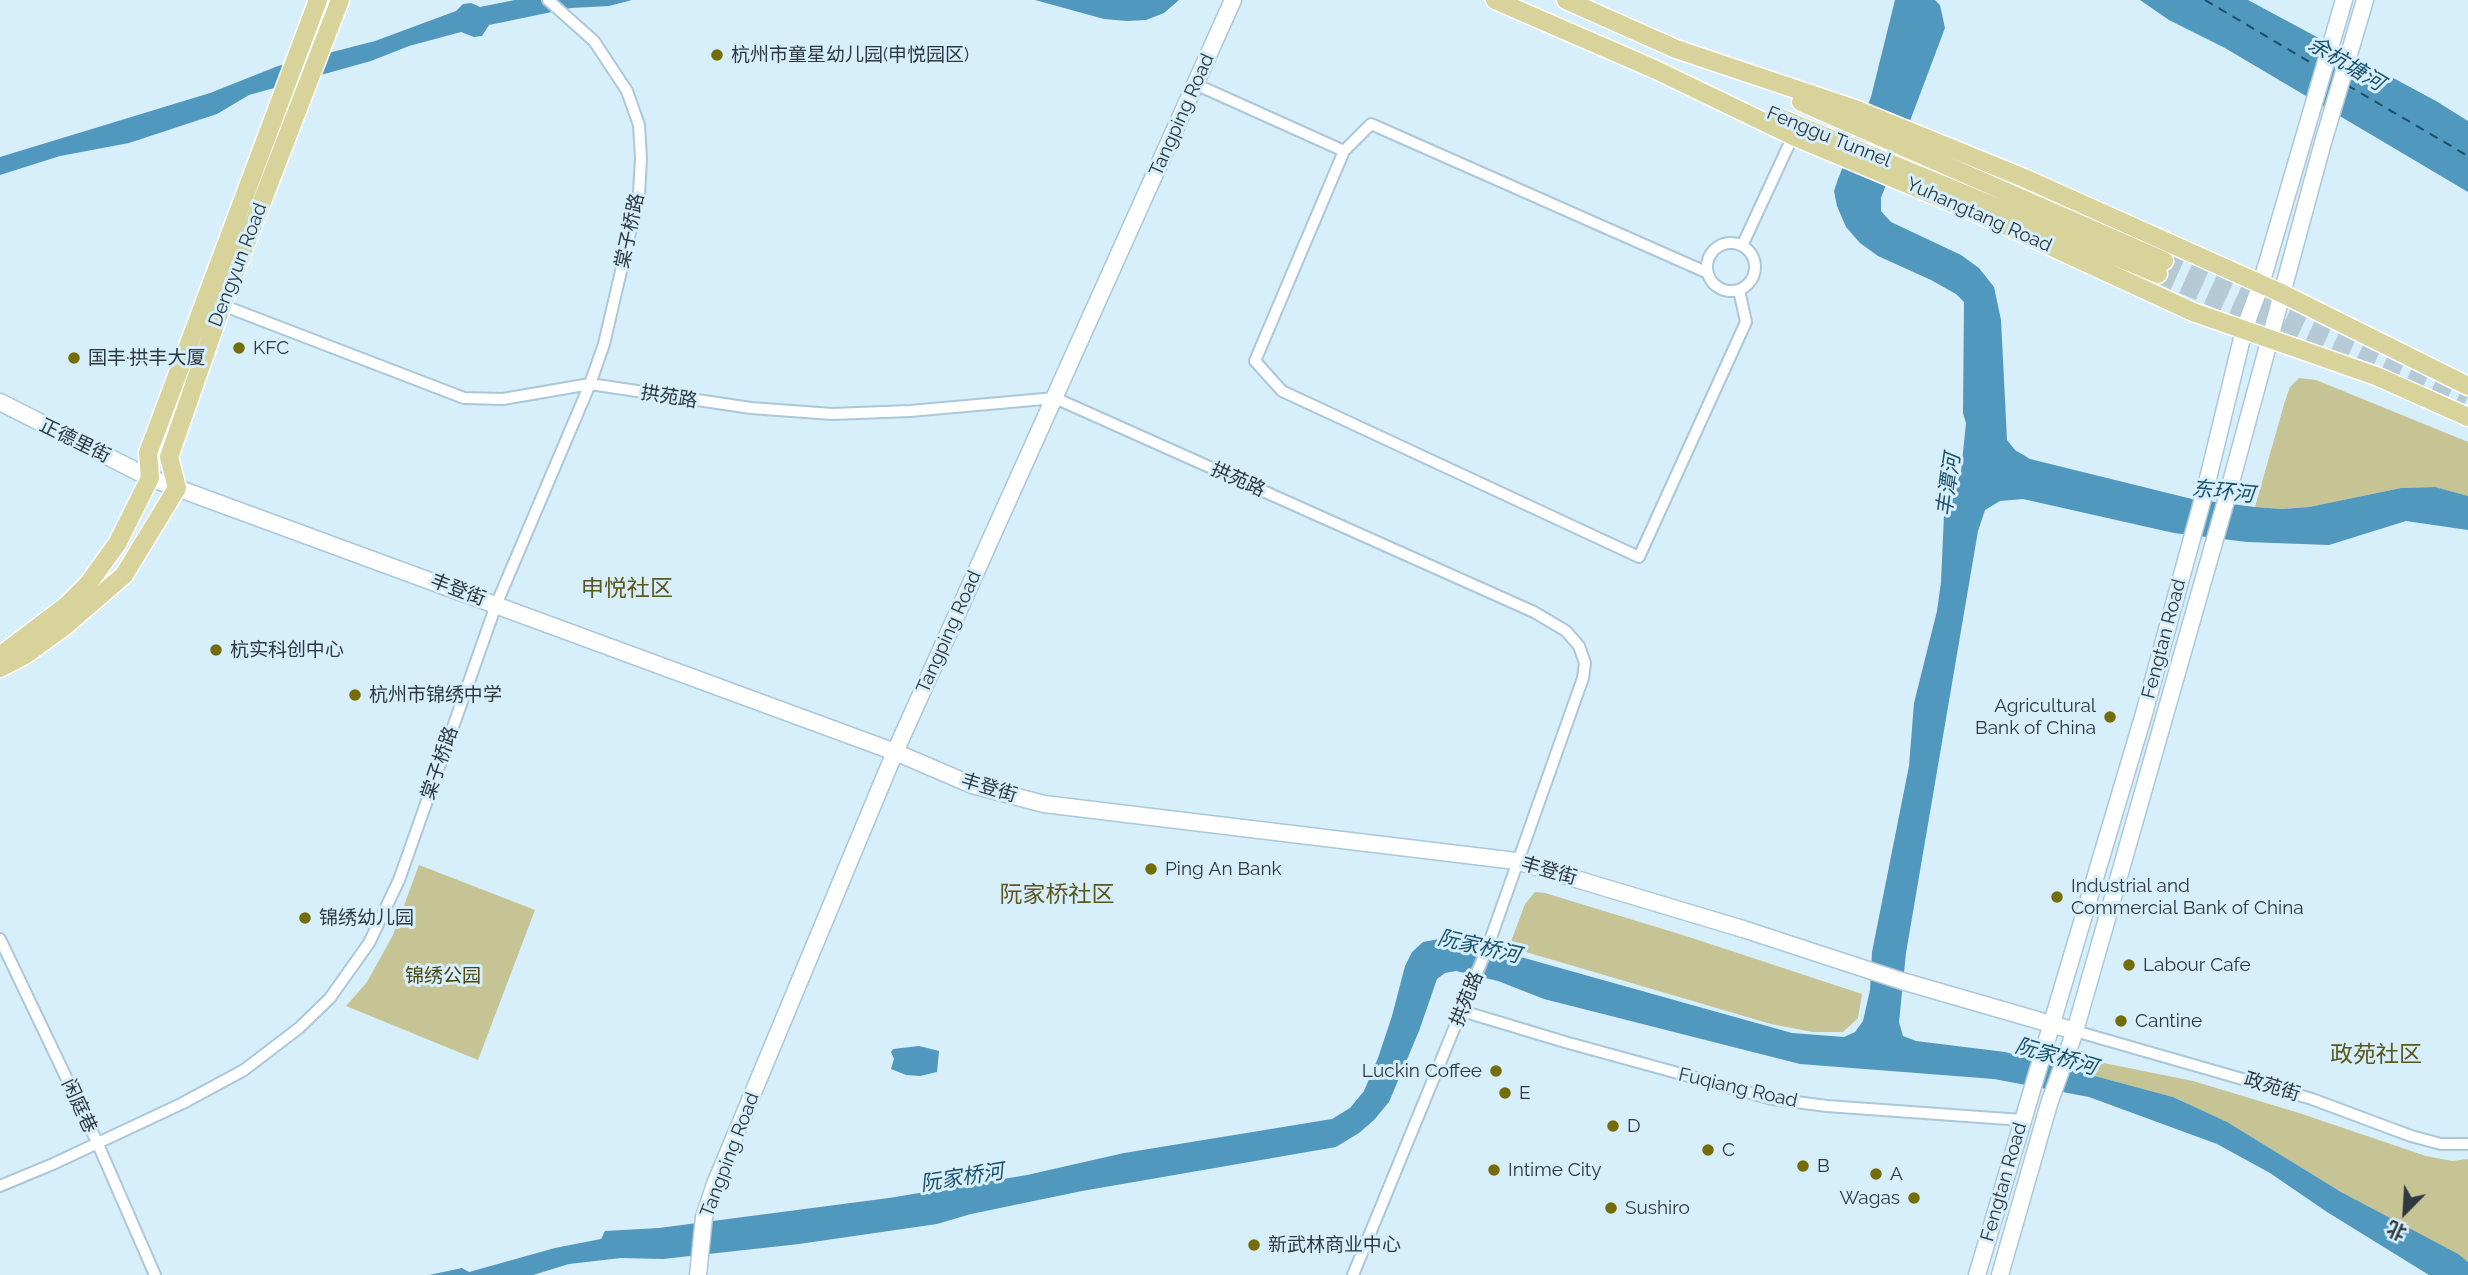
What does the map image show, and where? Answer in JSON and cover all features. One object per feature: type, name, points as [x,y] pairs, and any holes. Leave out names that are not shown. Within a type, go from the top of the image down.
[{"type":"main road","name":"Dengyun Road","points":[[177,488],[169,457],[222,305],[340,0]]},
{"type":"main road","name":"Yuhangtang Road","points":[[1495,0],[1654,68],[1793,136],[1838,147],[2024,178],[2283,294],[2468,386]]},
{"type":"main road","name":"Fenggu Tunnel","points":[[1566,0],[1676,49],[1852,116]]},
{"type":"main road","name":"Dengyun Road","points":[[0,656],[66,606],[88,584],[117,544],[150,478],[148,453],[317,2]]},
{"type":"main road","name":"Fenggu Tunnel","points":[[1654,68],[1838,147]]},
{"type":"main road","name":"Yuhangtang Road","points":[[1852,116],[1906,158],[2012,228],[2193,312],[2376,376],[2468,417]]},
{"type":"main road","name":"Fenggu Tunnel","points":[[1906,158],[2161,267]]},
{"type":"main road","points":[[0,668],[25,655],[65,626],[124,575],[177,488]]},
{"type":"street","name":"棠子桥路","points":[[0,1186],[183,1103],[244,1070],[299,1028],[330,998],[369,943],[399,880],[496,605],[590,384],[604,344],[639,194],[639,125],[627,91],[594,41],[548,0]]},
{"type":"street","name":"Tangping Road","points":[[698,1272],[704,1217],[715,1184],[895,752],[1233,0]]},
{"type":"street","name":"Fengtan Road","points":[[2000,1275],[2049,1104],[2075,1031],[2365,0]]},
{"type":"street","name":"Fengtan Road","points":[[1977,1275],[2143,717],[2205,491],[2245,330],[2261,284],[2341,8]]},
{"type":"street","points":[[1195,84],[1343,151]]},
{"type":"street","points":[[1708,273],[1371,124],[1343,151],[1255,361],[1282,391],[1639,557],[1746,322],[1739,290]]},
{"type":"street","points":[[1742,246],[1793,136]]},
{"type":"street","points":[[1727,243],[1742,246],[1753,257],[1755,273],[1746,286],[1739,290],[1723,290],[1711,280],[1708,273],[1707,265],[1713,251],[1727,243]]},
{"type":"street","name":"拱苑路","points":[[222,305],[464,398],[503,399],[590,384],[751,408],[832,414],[910,411],[1055,398],[1534,612],[1566,631],[1578,646],[1585,663],[1583,678],[1488,946],[1353,1275]]},
{"type":"street","name":"正德里街","points":[[0,402],[150,478]]},
{"type":"street","name":"丰登街","points":[[150,478],[895,752],[972,785],[1044,804],[1516,861],[1744,929],[1902,981],[2052,1024]]},
{"type":"street","name":"闲庭巷","points":[[0,939],[97,1142],[155,1275]]},
{"type":"street","name":"Fuqiang Road","points":[[1462,1011],[1595,1051],[1772,1098],[1827,1106],[2022,1120]]},
{"type":"street","points":[[2052,1024],[2075,1031]]},
{"type":"street","name":"政苑街","points":[[2075,1031],[2300,1095],[2411,1136],[2441,1144],[2468,1144]]},
{"type":"green space","points":[[2299,378],[2316,380],[2468,442],[2468,496],[2434,487],[2401,488],[2309,507],[2255,507],[2285,401],[2290,387]]},
{"type":"green space","name":"锦绣公园","points":[[419,865],[535,910],[478,1060],[346,1006],[367,982],[393,935]]},
{"type":"green space","points":[[1535,892],[1689,937],[1862,994],[1858,1018],[1843,1032],[1813,1032],[1771,1024],[1509,947],[1525,904]]},
{"type":"green space","points":[[2094,1061],[2193,1081],[2426,1156],[2452,1161],[2468,1159],[2468,1262],[2341,1192],[2226,1122],[2173,1097],[2090,1075]]},
{"type":"water","points":[[515,0],[632,0],[609,6],[571,8],[489,25],[482,36],[474,37],[461,32],[409,46],[371,61],[249,95],[217,114],[129,143],[60,156],[0,175],[0,157],[210,93],[278,66],[375,41],[456,11],[463,4],[471,3],[480,7]]},
{"type":"water","points":[[1035,0],[1179,0],[1164,13],[1146,20],[1127,21],[1104,19]]},
{"type":"water","name":"阮家桥河","points":[[1895,0],[1935,0],[1940,5],[1945,28],[1881,198],[1881,211],[1891,222],[1961,255],[1979,268],[1994,287],[2001,320],[2007,440],[2015,450],[2030,459],[2192,499],[2255,507],[2309,507],[2401,488],[2435,487],[2468,496],[2468,530],[2406,521],[2329,545],[2247,542],[2174,533],[2023,499],[2000,501],[1985,510],[1978,531],[1906,953],[1899,1022],[1903,1036],[1916,1041],[2005,1052],[2173,1097],[2227,1122],[2341,1192],[2458,1254],[2468,1262],[2468,1275],[2429,1275],[2270,1173],[2217,1144],[2089,1097],[1994,1079],[1800,1064],[1544,999],[1498,981],[1456,971],[1445,973],[1437,979],[1419,1031],[1389,1102],[1359,1133],[1336,1147],[1082,1191],[971,1214],[937,1224],[799,1244],[663,1259],[621,1258],[569,1264],[533,1275],[429,1275],[462,1268],[469,1272],[555,1248],[601,1239],[605,1231],[659,1228],[889,1198],[1027,1175],[1124,1153],[1332,1119],[1350,1108],[1364,1091],[1378,1058],[1405,966],[1412,952],[1423,942],[1439,939],[1510,954],[1792,1033],[1844,1037],[1855,1032],[1863,1021],[1870,990],[1872,952],[1909,766],[1914,703],[1937,611],[1944,515],[1961,472],[1966,423],[1963,413],[1964,302],[1956,294],[1878,256],[1860,243],[1846,227],[1834,191],[1871,97]]},
{"type":"water","name":"余杭塘河","points":[[2140,0],[2248,0],[2436,101],[2468,121],[2468,192],[2225,48],[2169,20]]},
{"type":"water","points":[[919,1046],[939,1051],[937,1072],[920,1076],[906,1075],[891,1069],[893,1049]]},
{"type":"ferry route","points":[[2205,0],[2318,67]]},
{"type":"ferry route","points":[[2347,85],[2468,156]]},
{"type":"tunnel","points":[[2164,261],[2468,396]]},
{"type":"tunnel","points":[[2158,274],[2380,370]]},
{"type":"place","name":"杭州市童星幼儿园(申悦园区)","points":[[717,55]]},
{"type":"place","name":"KFC","points":[[239,348]]},
{"type":"place","name":"国丰·拱丰大厦","points":[[74,358]]},
{"type":"place","name":"杭实科创中心","points":[[216,650]]},
{"type":"place","name":"杭州市锦绣中学","points":[[355,695]]},
{"type":"place","name":"Agricultural Bank of China","points":[[2110,717]]},
{"type":"place","name":"Ping An Bank","points":[[1151,869]]},
{"type":"place","name":"Industrial and Commercial Bank of China","points":[[2057,897]]},
{"type":"place","name":"锦绣幼儿园","points":[[305,918]]},
{"type":"place","name":"Labour Cafe","points":[[2129,965]]},
{"type":"place","name":"Cantine","points":[[2121,1021]]},
{"type":"place","name":"Luckin Coffee","points":[[1496,1071]]},
{"type":"place","name":"E","points":[[1505,1093]]},
{"type":"place","name":"D","points":[[1613,1126]]},
{"type":"place","name":"C","points":[[1708,1150]]},
{"type":"place","name":"B","points":[[1803,1166]]},
{"type":"place","name":"Intime City","points":[[1494,1170]]},
{"type":"place","name":"A","points":[[1876,1174]]},
{"type":"place","name":"Wagas","points":[[1914,1198]]},
{"type":"place","name":"Sushiro","points":[[1611,1208]]},
{"type":"place","name":"新武林商业中心","points":[[1254,1245]]},
{"type":"district","name":"申悦社区","points":[[627,589]]},
{"type":"district","name":"阮家桥社区","points":[[1057,895]]},
{"type":"district","name":"政苑社区","points":[[2376,1055]]},
{"type":"water label","name":"丰潭河","points":[[1949,485]]},
{"type":"water label","name":"东环河","points":[[2223,492]]}]
